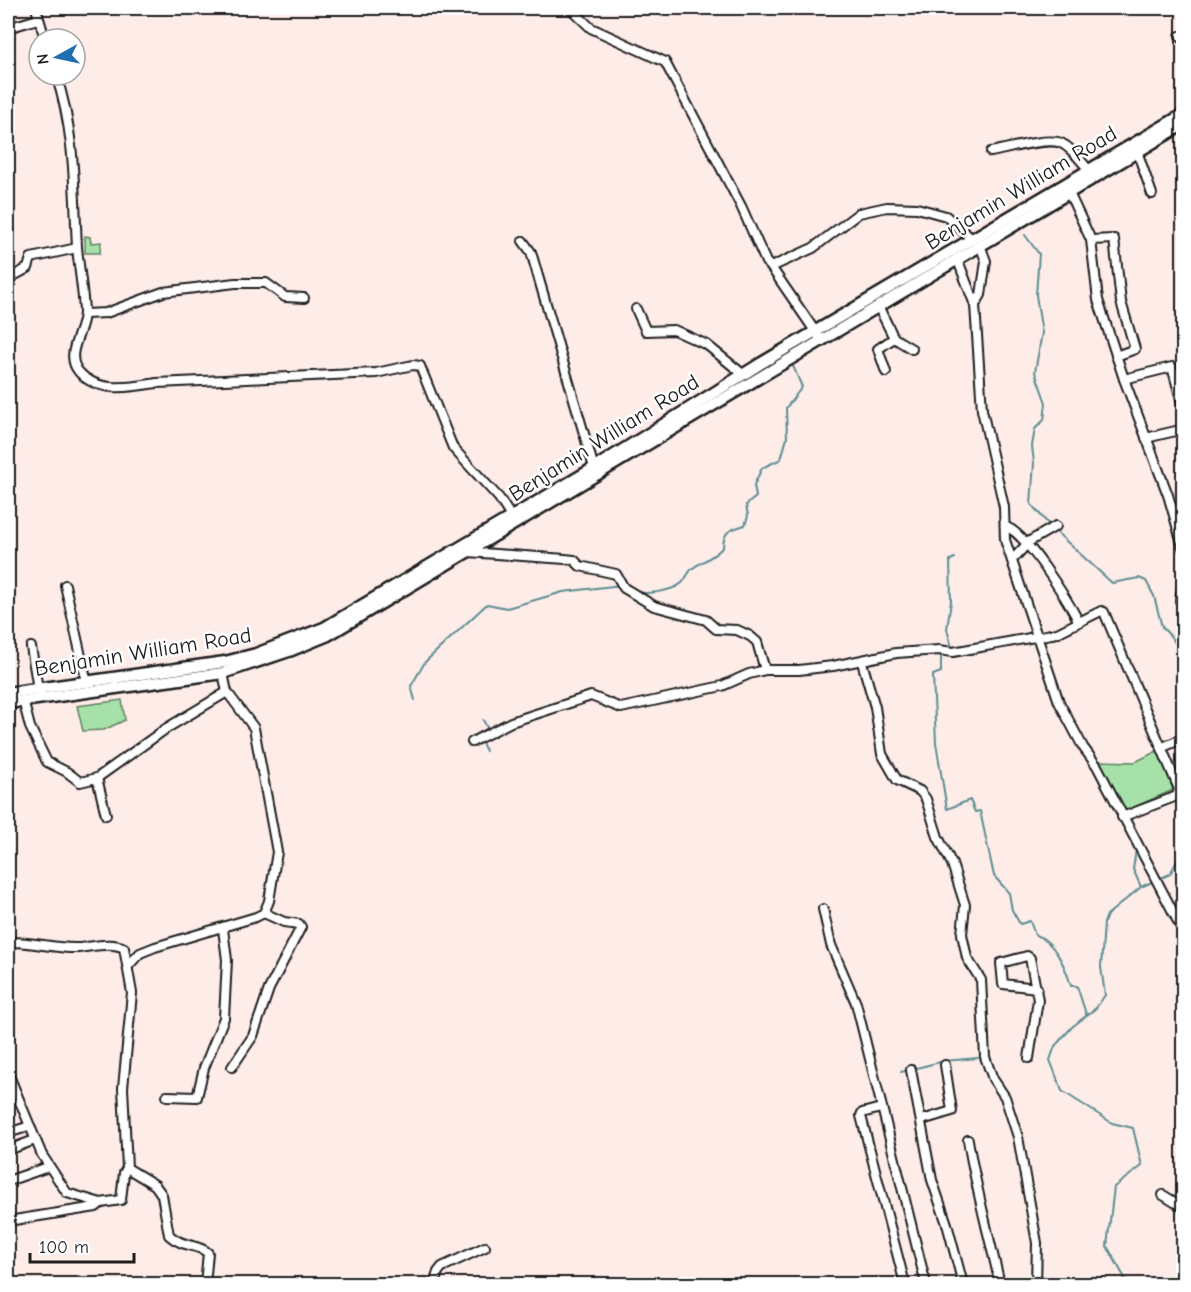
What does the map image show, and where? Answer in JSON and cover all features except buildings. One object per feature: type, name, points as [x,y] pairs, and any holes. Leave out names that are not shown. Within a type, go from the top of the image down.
[{"type":"main road","name":"Benjamin William Road","points":[[8,693],[225,662],[288,643],[324,628],[513,521],[976,242],[1088,169],[1184,114]]},
{"type":"main road","name":"Benjamin William Road","points":[[8,702],[223,673],[328,635],[467,552],[594,468],[744,375],[878,306],[957,258],[976,242],[1069,193],[1184,123]]},
{"type":"street","points":[[36,8],[41,27]]},
{"type":"street","points":[[570,8],[591,28],[665,62],[741,206],[766,262],[818,336]]},
{"type":"street","points":[[8,28],[38,19]]},
{"type":"street","points":[[58,87],[75,167],[77,248],[85,314],[72,355],[77,370],[90,382],[125,389],[157,383],[376,373],[413,365],[420,366],[453,448],[499,498],[513,521]]},
{"type":"street","points":[[991,152],[1049,141],[1060,142],[1072,151],[1088,169]]},
{"type":"street","points":[[1137,151],[1152,194]]},
{"type":"street","points":[[1069,193],[1091,240],[1098,300],[1124,379],[1168,495],[1184,550]]},
{"type":"street","points":[[771,267],[813,248],[859,213],[887,207],[917,208],[946,216],[976,242],[986,261],[985,272],[981,276],[981,295],[975,305]]},
{"type":"street","points":[[1091,240],[1114,239],[1121,303],[1135,349],[1116,356]]},
{"type":"street","points":[[523,241],[531,252],[594,468]]},
{"type":"street","points":[[8,279],[28,268],[32,258],[77,248]]},
{"type":"street","points":[[957,258],[975,305],[982,410],[1000,486],[1005,540],[1037,637],[1059,702],[1083,747],[1097,766],[1184,933]]},
{"type":"street","points":[[85,314],[106,313],[163,292],[226,284],[266,283],[285,297],[304,298]]},
{"type":"street","points":[[878,306],[894,338],[912,349]]},
{"type":"street","points":[[636,309],[646,331],[674,330],[707,345],[744,375]]},
{"type":"street","points":[[886,372],[878,349],[894,338]]},
{"type":"street","points":[[1124,379],[1172,367],[1184,410]]},
{"type":"street","points":[[1146,438],[1184,429]]},
{"type":"street","points":[[1012,560],[1027,545],[1056,526]]},
{"type":"street","points":[[1005,527],[1020,534],[1057,585],[1079,622]]},
{"type":"street","points":[[467,552],[574,560],[580,566],[616,574],[623,586],[670,613],[706,620],[716,629],[737,630],[750,636],[757,642],[765,670]]},
{"type":"street","points":[[1180,601],[1184,574]]},
{"type":"street","points":[[65,585],[87,683]]},
{"type":"street","points":[[472,742],[511,722],[591,696],[621,708],[722,686],[749,674],[765,670],[799,670],[862,662],[896,654],[939,650],[953,652],[1037,637],[1067,629],[1104,612],[1179,789],[1177,796],[1122,817]]},
{"type":"street","points":[[31,647],[38,689]]},
{"type":"street","points":[[862,662],[875,706],[882,754],[897,780],[920,791],[926,799],[938,837],[952,864],[965,906],[963,934],[967,958],[981,980],[985,1057],[993,1079],[1005,1097],[1018,1137],[1036,1243],[1036,1284]]},
{"type":"street","points":[[223,673],[227,692],[254,728],[277,852],[273,883],[264,913]]},
{"type":"street","points":[[22,700],[30,727],[46,762],[67,772],[80,782],[97,778],[167,728],[227,692]]},
{"type":"street","points":[[1163,747],[1184,738]]},
{"type":"street","points":[[97,778],[106,815]]},
{"type":"street","points":[[823,909],[831,945],[856,1004],[926,1284]]},
{"type":"street","points":[[129,965],[140,953],[264,913],[284,922],[299,924],[301,927],[269,988],[253,1036],[232,1067]]},
{"type":"street","points":[[167,1096],[197,1097],[204,1068],[224,1018],[227,960],[223,928]]},
{"type":"street","points":[[8,942],[28,941],[56,947],[75,948],[120,945],[127,953],[132,993],[123,1088],[127,1168],[124,1173],[122,1198],[101,1203],[96,1207],[8,1221]]},
{"type":"street","points":[[1029,1058],[1036,1028],[1038,988],[1029,956],[1004,960],[1001,963],[1003,984],[1038,988]]},
{"type":"street","points":[[922,1120],[952,1111],[945,1065]]},
{"type":"street","points":[[911,1070],[932,1180],[935,1183],[963,1284]]},
{"type":"street","points":[[8,1073],[48,1167],[70,1196],[101,1203]]},
{"type":"street","points":[[881,1108],[862,1113],[861,1116],[904,1284]]},
{"type":"street","points":[[8,1133],[30,1126]]},
{"type":"street","points":[[8,1150],[35,1140]]},
{"type":"street","points":[[968,1140],[976,1189],[983,1208],[1000,1284]]},
{"type":"street","points":[[8,1181],[48,1167]]},
{"type":"street","points":[[127,1168],[155,1185],[162,1195],[169,1235],[188,1247],[206,1250],[205,1284]]},
{"type":"street","points":[[1163,1195],[1184,1208]]},
{"type":"street","points":[[434,1284],[442,1267],[485,1247]]},
{"type":"green space","points":[[85,236],[90,237],[91,243],[101,242],[100,253],[85,253]]},
{"type":"green space","points":[[122,700],[125,720],[104,730],[83,731],[77,706]]},
{"type":"green space","points":[[1159,750],[1173,790],[1123,812],[1098,761],[1135,762]]},
{"type":"waterway","points":[[1025,235],[1039,254],[1036,295],[1042,333],[1035,372],[1046,403],[1044,420],[1035,429],[1032,446],[1034,463],[1031,504],[1050,526]]},
{"type":"waterway","points":[[637,592],[660,592],[678,586],[693,568],[723,547],[726,534],[745,525],[748,516],[746,505],[756,497],[754,485],[762,468],[781,459],[787,438],[786,408],[802,387],[793,366]]},
{"type":"waterway","points":[[1054,530],[1112,583],[1139,578],[1146,581],[1154,596],[1162,627],[1173,639],[1184,661]]},
{"type":"waterway","points":[[952,648],[947,629],[951,601],[950,560],[955,558]]},
{"type":"waterway","points":[[415,700],[411,686],[425,662],[487,604],[507,608],[563,592],[621,585]]},
{"type":"waterway","points":[[941,653],[941,672],[933,675],[936,743],[947,809],[970,800],[975,812],[980,811],[994,876],[1009,893],[1012,910],[1020,924],[1030,921],[1035,935],[1048,943],[1058,956],[1071,986],[1077,986],[1086,1014]]},
{"type":"waterway","points":[[483,720],[489,731]]},
{"type":"waterway","points":[[481,741],[486,751]]},
{"type":"waterway","points":[[1134,844],[1136,850],[1133,869],[1141,887]]},
{"type":"waterway","points":[[1134,1284],[1127,1282],[1107,1246],[1114,1187],[1142,1166],[1133,1128],[1112,1123],[1062,1091],[1050,1060],[1055,1046],[1072,1027],[1096,1008],[1105,995],[1101,967],[1104,923],[1107,915],[1141,887],[1170,874],[1184,848]]},
{"type":"waterway","points":[[901,1072],[944,1061],[978,1058]]}]
